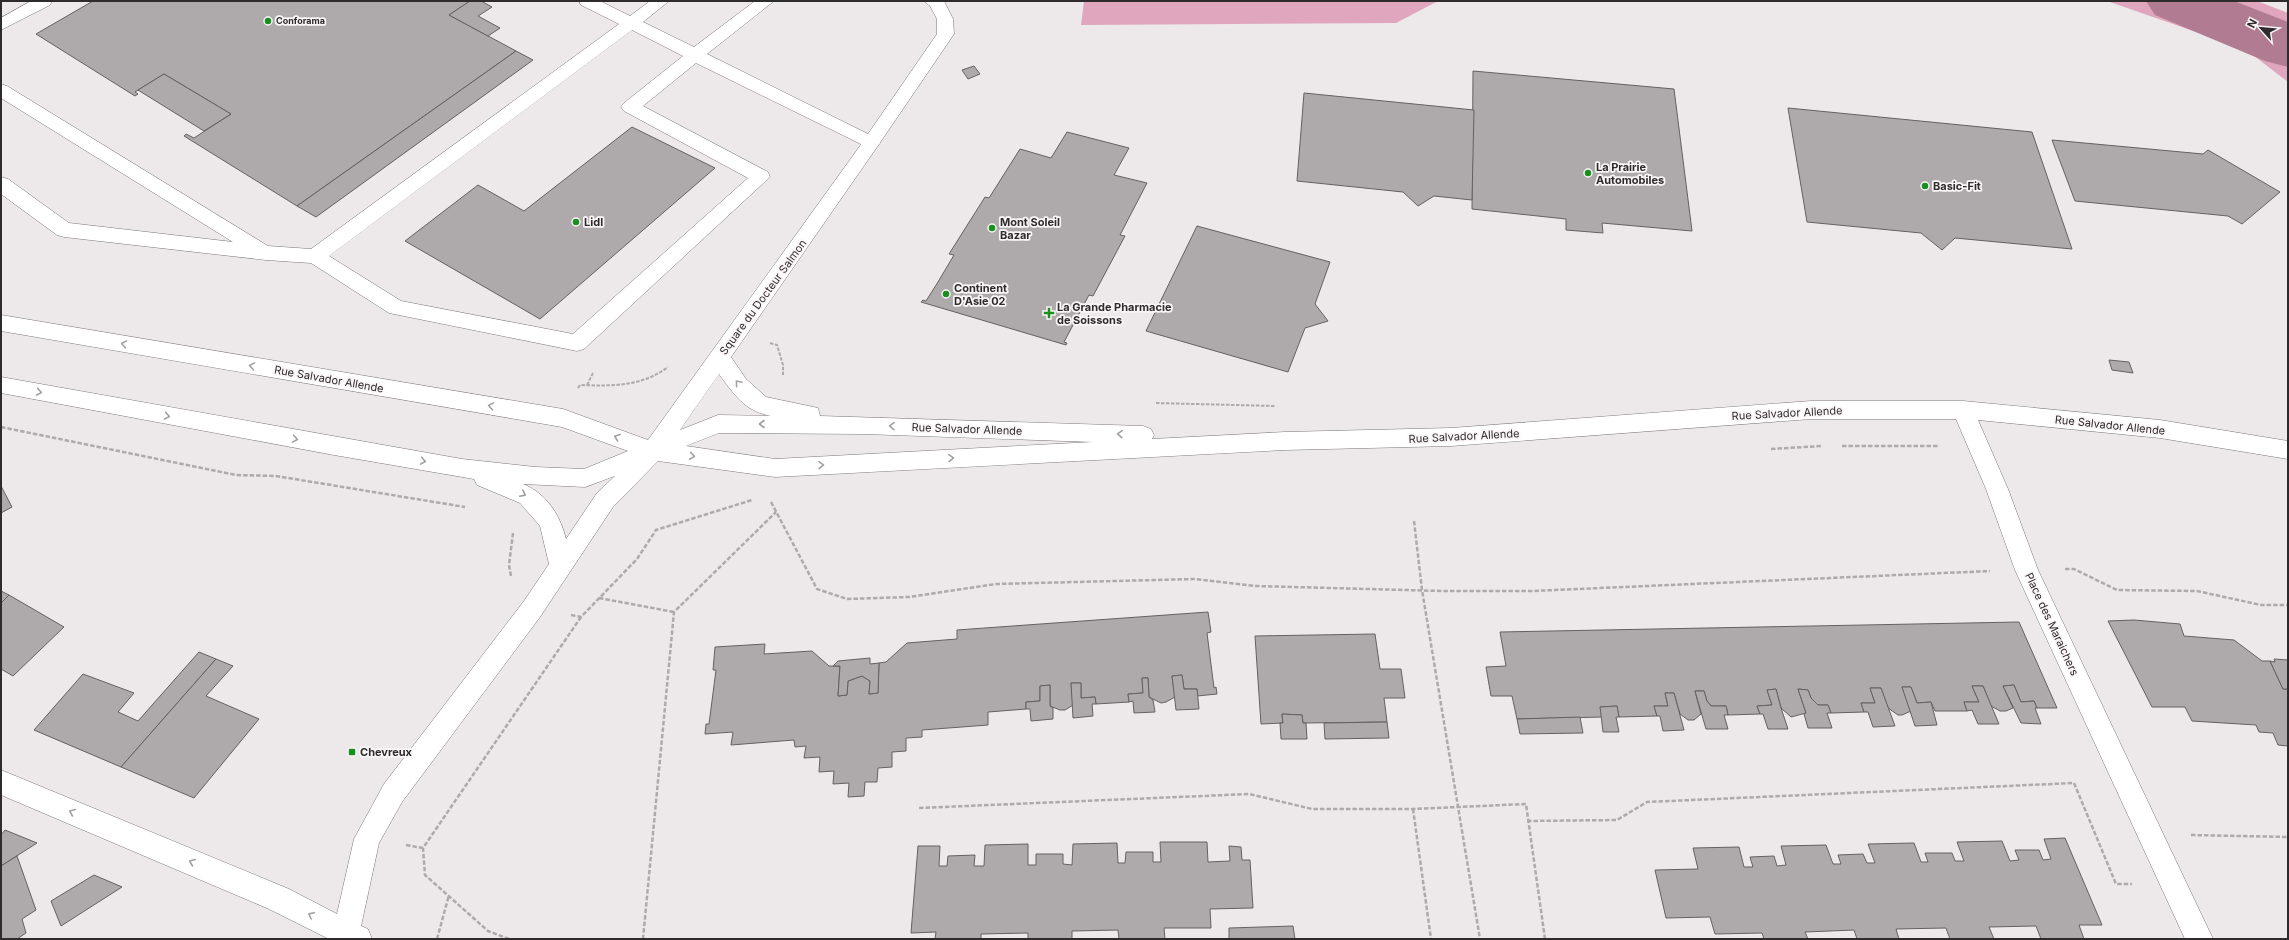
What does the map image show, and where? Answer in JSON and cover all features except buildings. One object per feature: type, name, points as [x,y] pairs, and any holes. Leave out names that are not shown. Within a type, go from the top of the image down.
[{"type":"street","points":[[1,25],[44,1]]},
{"type":"street","points":[[587,1],[871,143]]},
{"type":"street","points":[[315,256],[661,1]]},
{"type":"street","points":[[1,184],[64,230],[266,253],[315,256],[396,308],[577,343],[762,177],[630,107],[766,1]]},
{"type":"street","name":"Square du Docteur Salmon","points":[[653,451],[871,143],[946,34],[945,19],[937,3],[932,1]]},
{"type":"street","points":[[1,90],[266,253]]},
{"type":"street","name":"Rue Salvador Allende","points":[[1,323],[563,418],[653,451],[776,468],[1285,441],[1451,437],[1811,410],[1963,410],[2160,429],[2288,450]]},
{"type":"street","points":[[719,357],[739,385],[760,405],[864,425]]},
{"type":"street","name":"Rue Salvador Allende","points":[[1,385],[462,468],[535,476],[585,478],[718,424],[864,425],[1285,441]]},
{"type":"street","name":"Place des Maraichers","points":[[1963,410],[1997,489],[2027,570],[2199,939]]},
{"type":"street","points":[[1,782],[279,899],[350,937],[367,839],[393,792],[532,609],[605,500],[653,451]]},
{"type":"street","points":[[462,468],[528,496],[550,522],[561,566]]},
{"type":"path","points":[[736,334],[777,345],[783,365],[781,409]]},
{"type":"path","points":[[563,418],[580,385],[611,387],[636,384],[661,373],[672,363]]},
{"type":"path","points":[[1838,446],[1930,447],[1977,442]]},
{"type":"path","points":[[1768,449],[1823,446]]},
{"type":"path","points":[[776,468],[768,497],[817,589],[847,599],[909,598],[996,584],[1195,579],[1256,586],[1422,590],[1532,590],[1858,575],[2074,569],[2117,590],[2197,591],[2261,605],[2288,605]]},
{"type":"path","points":[[509,939],[488,931],[426,875],[423,848],[581,617],[637,559],[656,530],[768,497]]},
{"type":"path","points":[[643,939],[674,612],[776,512]]},
{"type":"path","points":[[1414,521],[1422,590],[1457,808],[1480,939]]},
{"type":"path","points":[[514,529],[509,565],[513,589],[532,609],[581,617]]},
{"type":"path","points":[[599,598],[674,612]]},
{"type":"path","points":[[1527,821],[1616,820],[1647,802],[2074,783],[2105,855]]},
{"type":"path","points":[[919,808],[1249,794],[1312,809],[1457,808],[1526,804],[1527,821],[1545,939]]},
{"type":"path","points":[[1413,809],[1431,939]]},
{"type":"path","points":[[2150,834],[2288,837]]},
{"type":"path","points":[[437,939],[449,895]]},
{"type":"shaded area","points":[[1084,1],[1438,1],[1396,23],[1081,25]]},
{"type":"shaded area","points":[[2107,1],[2257,1],[2288,13],[2288,82],[2245,49]]},
{"type":"waterway","points":[[2177,1],[2288,46]]},
{"type":"place","name":"Conforama","points":[[268,21]]},
{"type":"place","name":"La Prairie Automobiles","points":[[1588,173]]},
{"type":"place","name":"Basic-Fit","points":[[1925,186]]},
{"type":"place","name":"Lidl","points":[[576,222]]},
{"type":"place","name":"Mont Soleil Bazar","points":[[992,228]]},
{"type":"place","name":"Continent D'Asie 02","points":[[946,294]]},
{"type":"place","name":"La Grande Pharmacie de Soissons","points":[[1049,313]]},
{"type":"place","name":"Chevreux","points":[[352,752]]}]
